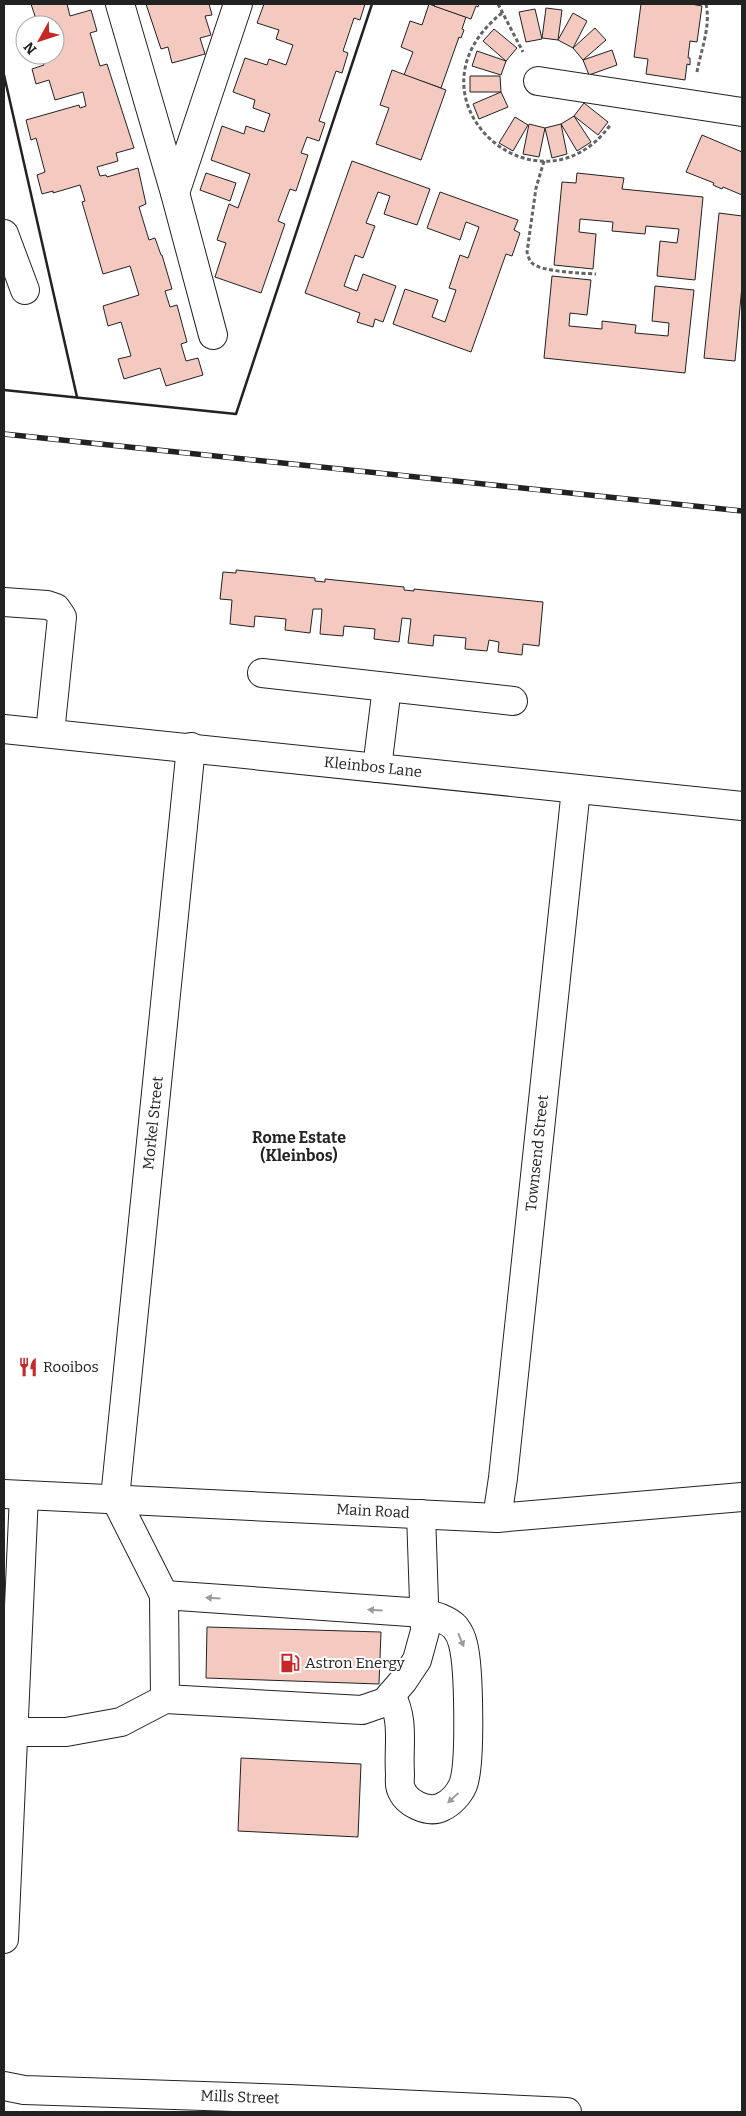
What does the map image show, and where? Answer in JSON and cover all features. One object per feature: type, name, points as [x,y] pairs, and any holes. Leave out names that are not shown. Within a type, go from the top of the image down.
[{"type":"street","points":[[120,4],[175,193],[213,335]]},
{"type":"street","points":[[175,193],[238,4]]},
{"type":"street","points":[[538,81],[742,112]]},
{"type":"street","points":[[4,234],[25,290]]},
{"type":"street","points":[[4,602],[47,605],[56,608],[62,617],[50,733]]},
{"type":"street","points":[[262,672],[513,701]]},
{"type":"street","points":[[377,768],[387,687]]},
{"type":"street","name":"Kleinbos Lane","points":[[4,729],[742,806]]},
{"type":"street","name":"Morkel Street","points":[[116,1498],[191,748]]},
{"type":"street","name":"Townsend Street","points":[[497,1518],[503,1478],[576,789]]},
{"type":"street","points":[[4,1939],[13,1732],[14,1495]]},
{"type":"street","name":"Main Road","points":[[14,1495],[116,1498],[497,1518],[742,1496]]},
{"type":"street","points":[[116,1498],[164,1594],[165,1700]]},
{"type":"street","points":[[13,1732],[66,1732],[121,1722],[165,1700],[362,1710],[385,1702],[417,1660],[425,1630],[421,1514]]},
{"type":"street","points":[[164,1594],[424,1614],[439,1617],[455,1627],[463,1643],[466,1664],[468,1762],[464,1783],[458,1794],[442,1807],[426,1809],[411,1802],[401,1789],[399,1763],[401,1724],[391,1695]]},
{"type":"street","name":"Mills Street","points":[[4,2086],[24,2090],[567,2112]]},
{"type":"path","points":[[498,4],[538,81]]},
{"type":"path","points":[[692,104],[700,52],[707,26],[708,12],[706,4]]},
{"type":"path","points":[[544,161],[532,207],[527,252],[529,258],[532,263],[543,268],[596,274]]},
{"type":"building","points":[[31,4],[67,4],[70,16],[91,10],[97,31],[90,33],[100,66],[107,64],[134,148],[116,153],[118,161],[97,167],[100,176],[106,175],[107,177],[138,168],[146,204],[139,207],[149,240],[155,238],[162,255],[172,289],[165,291],[170,307],[177,305],[187,342],[181,344],[186,361],[198,358],[203,375],[166,386],[160,368],[124,379],[118,359],[131,356],[121,322],[108,326],[103,306],[139,295],[130,266],[103,274],[82,202],[85,201],[80,185],[53,193],[53,191],[42,194],[37,175],[45,172],[36,138],[31,140],[26,120],[79,105],[80,108],[86,106],[83,92],[55,100],[49,80],[36,84],[32,69],[44,65],[65,65],[65,15],[35,15]]},
{"type":"building","points":[[146,4],[209,4],[212,15],[205,16],[211,35],[200,38],[205,54],[172,63],[168,47],[161,49]]},
{"type":"building","points":[[264,4],[365,4],[360,20],[354,18],[343,51],[348,53],[342,73],[336,71],[319,121],[325,123],[319,141],[307,137],[301,153],[308,155],[296,191],[290,189],[278,221],[285,224],[261,293],[215,277],[226,243],[217,240],[229,204],[238,208],[250,174],[211,160],[222,126],[244,134],[246,126],[264,132],[270,114],[253,108],[255,100],[233,92],[245,58],[267,65],[269,59],[286,65],[293,45],[276,39],[279,30],[257,23]]},
{"type":"building","points":[[429,4],[466,17],[462,29],[464,30],[461,38],[459,37],[441,88],[404,75],[413,52],[401,47],[410,21],[422,25]]},
{"type":"building","points":[[435,4],[479,4],[478,7],[476,6],[471,19],[434,6]]},
{"type":"building","points":[[641,4],[691,4],[702,6],[697,42],[690,41],[688,58],[690,58],[690,65],[687,64],[685,80],[646,74],[648,59],[634,57]]},
{"type":"building","points":[[546,8],[562,10],[558,40],[542,38]]},
{"type":"building","points":[[535,9],[542,39],[526,42],[519,12]]},
{"type":"building","points":[[573,13],[587,21],[573,48],[558,40]]},
{"type":"building","points":[[595,28],[606,40],[583,60],[573,48]]},
{"type":"building","points":[[494,29],[517,48],[506,61],[483,41]]},
{"type":"building","points":[[612,50],[617,65],[589,75],[583,60]]},
{"type":"building","points":[[477,51],[506,61],[501,75],[472,66]]},
{"type":"building","points":[[392,70],[446,90],[421,160],[376,144],[389,108],[380,105]]},
{"type":"building","points":[[470,76],[500,76],[501,92],[470,92]]},
{"type":"building","points":[[501,92],[508,107],[479,119],[473,104]]},
{"type":"building","points":[[584,103],[608,122],[598,135],[574,116]]},
{"type":"building","points":[[574,116],[591,142],[577,151],[561,124]]},
{"type":"building","points":[[515,117],[528,125],[513,151],[499,143]]},
{"type":"building","points":[[529,124],[545,128],[539,157],[523,154]]},
{"type":"building","points":[[561,124],[567,154],[552,158],[545,128]]},
{"type":"building","points":[[702,135],[742,152],[742,195],[723,187],[722,189],[713,185],[714,183],[686,172]]},
{"type":"building","points":[[352,161],[430,189],[417,225],[384,214],[390,196],[378,192],[366,223],[375,226],[363,258],[355,255],[344,286],[357,291],[363,274],[396,286],[383,322],[375,319],[373,327],[357,322],[360,313],[305,293]]},
{"type":"building","points":[[206,173],[236,183],[230,201],[200,190]]},
{"type":"building","points":[[577,173],[624,178],[622,189],[703,197],[695,280],[657,276],[660,241],[677,243],[679,229],[646,226],[645,234],[612,231],[613,222],[580,219],[579,232],[596,234],[593,269],[554,265],[562,182],[576,183]]},
{"type":"building","points":[[440,192],[518,220],[514,230],[520,233],[512,256],[506,254],[471,352],[393,324],[405,289],[438,300],[432,317],[445,322],[456,290],[449,288],[460,255],[468,258],[479,227],[466,222],[460,240],[427,228]]},
{"type":"building","points":[[719,213],[742,216],[742,286],[735,361],[704,358]]},
{"type":"building","points":[[552,276],[591,280],[587,315],[570,313],[569,326],[602,329],[602,321],[636,325],[635,333],[668,336],[669,323],[652,321],[655,286],[694,290],[685,373],[544,358]]},
{"type":"building","points":[[236,570],[315,578],[315,581],[325,582],[325,579],[404,587],[404,590],[414,591],[414,589],[543,602],[539,646],[523,644],[522,655],[498,652],[499,642],[489,640],[487,651],[465,649],[466,638],[434,635],[433,646],[408,643],[411,619],[402,618],[399,642],[374,639],[375,629],[344,626],[343,636],[320,634],[322,609],[313,609],[310,633],[285,630],[286,619],[255,616],[254,627],[230,624],[232,600],[220,599],[223,572],[236,573]]},
{"type":"building","points":[[207,1627],[381,1632],[379,1684],[206,1678]]},
{"type":"building","points":[[241,1758],[361,1764],[358,1837],[238,1831]]},
{"type":"railway","points":[[4,434],[742,511]]},
{"type":"wall","points":[[4,390],[236,414],[372,4]]},
{"type":"wall","points":[[4,75],[77,397]]},
{"type":"place","name":"Rooibos","points":[[28,1367]]},
{"type":"place","name":"Astron Energy","points":[[290,1663]]},
{"type":"district","name":"Rome Estate (Kleinbos)","points":[[299,1146]]}]
